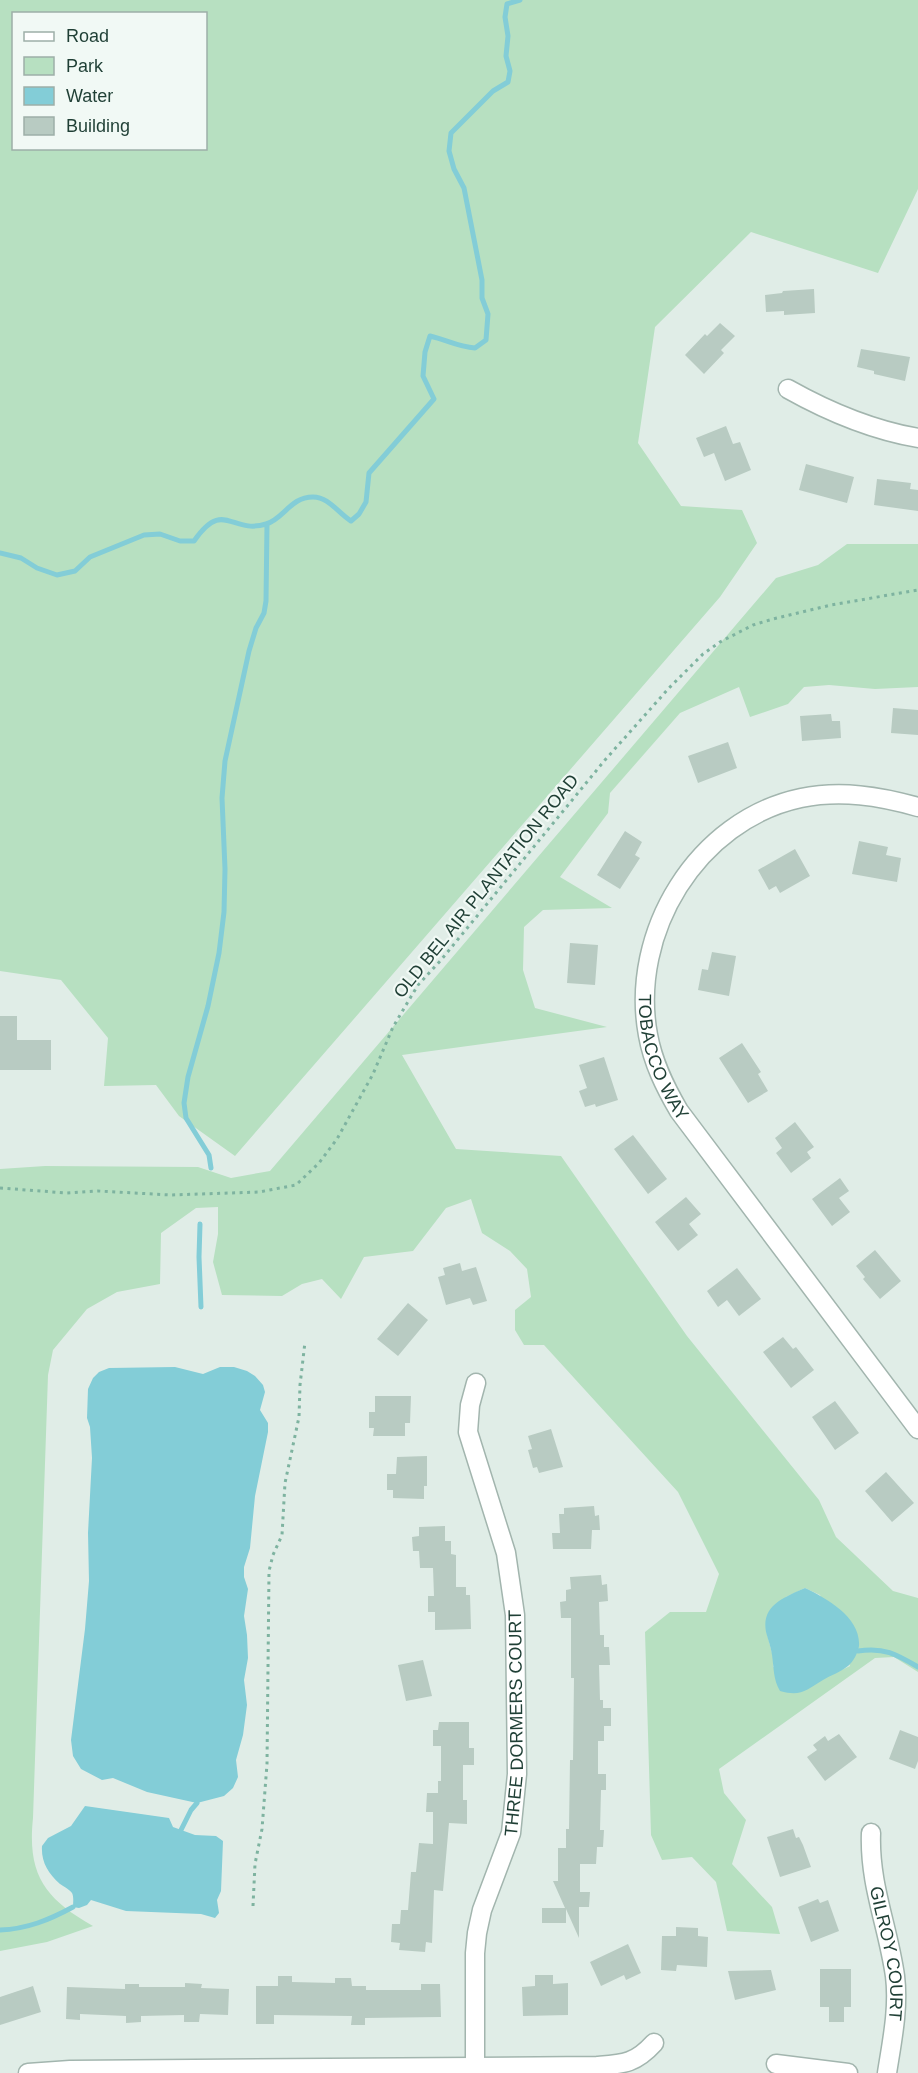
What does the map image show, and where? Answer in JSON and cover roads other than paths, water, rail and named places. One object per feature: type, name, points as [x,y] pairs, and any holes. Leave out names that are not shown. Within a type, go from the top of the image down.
[{"type":"street","points":[[788,389],[822,408],[897,434],[918,438]]},
{"type":"street","name":"TOBACCO WAY","points":[[918,807],[865,795],[830,794],[778,805],[753,816],[729,831],[694,863],[673,894],[660,921],[652,946],[645,1003],[647,1034],[653,1058],[664,1085],[679,1111],[918,1429]]},
{"type":"street","name":"THREE DORMERS COURT","points":[[475,2067],[477,1933],[482,1910],[511,1833],[517,1774],[515,1615],[506,1553],[468,1432],[470,1406],[476,1383]]},
{"type":"street","name":"GILROY COURT","points":[[871,1833],[870,1854],[873,1877],[895,1977],[893,2039],[887,2073]]},
{"type":"street","points":[[28,2073],[70,2070],[215,2071],[597,2066],[623,2064],[643,2055],[654,2043]]},
{"type":"street","points":[[776,2064],[848,2073]]},
{"type":"water","points":[[175,1367],[203,1374],[220,1367],[234,1367],[247,1371],[263,1385],[265,1392],[260,1410],[268,1423],[255,1496],[250,1548],[244,1567],[248,1589],[244,1616],[248,1658],[244,1680],[247,1705],[243,1735],[236,1760],[238,1777],[233,1788],[224,1796],[197,1803],[147,1792],[113,1778],[102,1780],[81,1769],[73,1756],[71,1740],[89,1581],[88,1533],[92,1458],[90,1427],[87,1418],[88,1389],[99,1372],[109,1368]]},
{"type":"water","points":[[805,1588],[833,1604],[849,1618],[858,1636],[858,1652],[845,1668],[803,1692],[787,1693],[780,1691],[776,1682],[765,1623],[767,1615],[776,1603]]},
{"type":"water","points":[[85,1806],[169,1818],[173,1827],[195,1835],[216,1836],[223,1841],[221,1891],[217,1900],[219,1913],[215,1918],[201,1914],[126,1911],[91,1900],[87,1905],[79,1908],[73,1907],[72,1893],[56,1880],[46,1867],[42,1846],[48,1838],[71,1826]]},
{"type":"waterway","points":[[0,553],[21,558],[37,568],[57,575],[75,571],[90,557],[144,535],[160,534],[180,541],[194,541],[204,528],[221,520],[254,526],[266,524],[305,498],[313,497],[324,500],[351,521],[359,514],[366,502],[369,473],[434,399],[423,376],[425,352],[430,336],[475,348],[486,340],[488,314],[482,298],[482,280],[464,188],[454,169],[449,151],[451,133],[493,91],[508,82],[510,71],[506,56],[508,36],[505,17],[507,4],[520,0]]},
{"type":"waterway","points":[[211,1168],[209,1155],[186,1118],[184,1103],[188,1077],[208,1006],[219,953],[224,912],[222,798],[225,761],[249,651],[256,628],[264,613],[267,524]]},
{"type":"waterway","points":[[200,1224],[201,1307]]},
{"type":"waterway","points":[[858,1651],[883,1651],[903,1658],[918,1667]]},
{"type":"waterway","points":[[181,1830],[197,1803]]},
{"type":"waterway","points":[[0,1930],[38,1923],[73,1907]]}]
